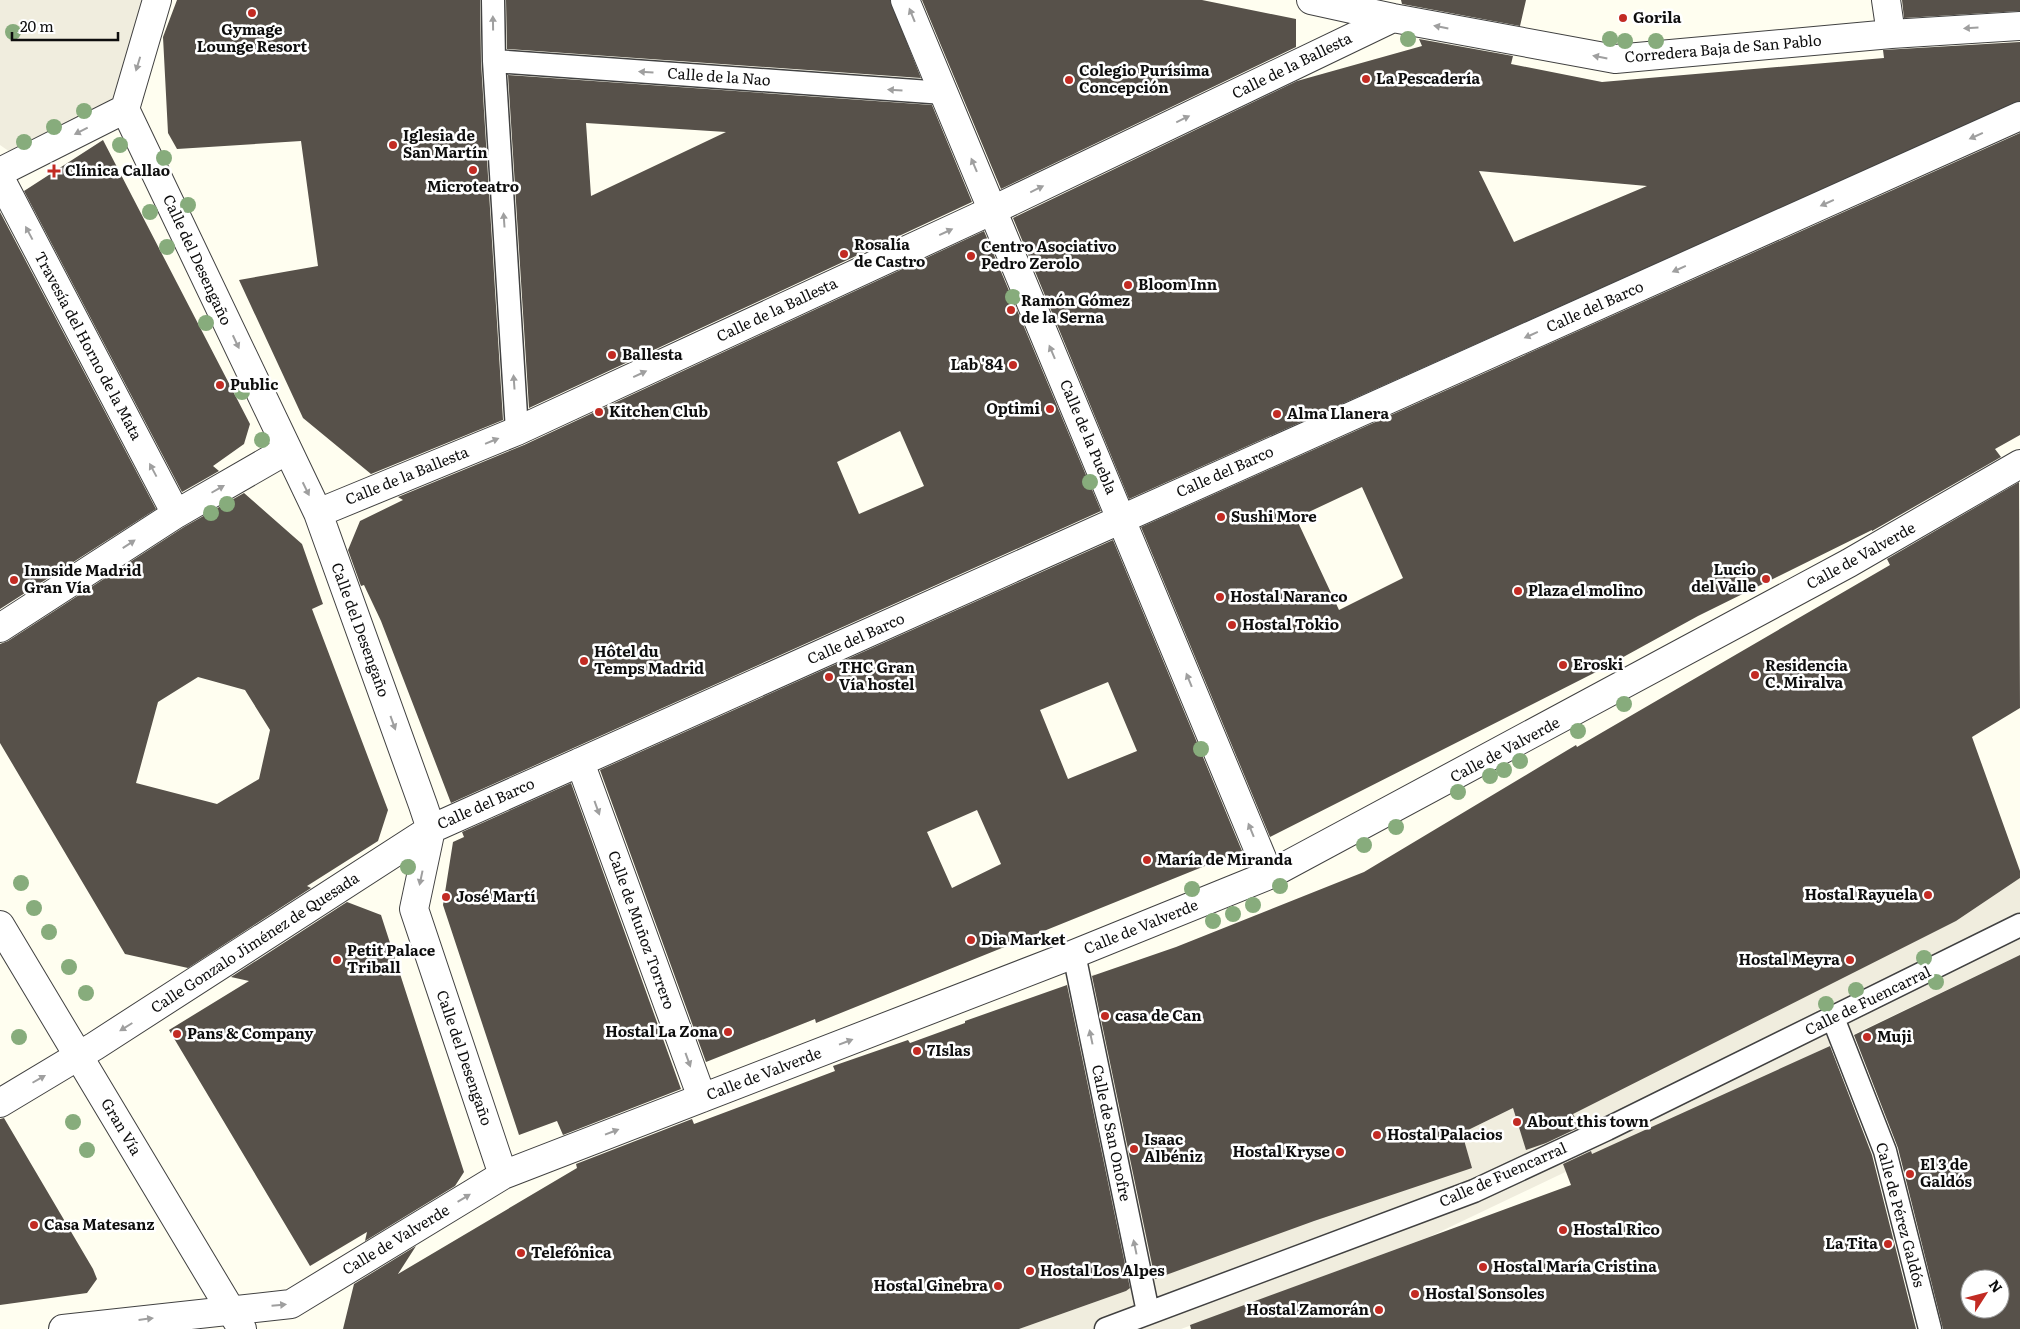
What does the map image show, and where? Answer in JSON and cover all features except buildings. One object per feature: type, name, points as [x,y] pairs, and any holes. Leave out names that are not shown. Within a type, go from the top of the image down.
[{"type":"street","points":[[0,172],[125,109],[157,0]]},
{"type":"street","points":[[493,0],[494,61],[517,431]]},
{"type":"street","name":"Calle de la Puebla","points":[[906,0],[1269,875]]},
{"type":"street","name":"Corredera Baja de San Pablo","points":[[1311,0],[1393,18],[1615,60],[1891,34],[2020,26]]},
{"type":"street","points":[[1886,0],[1891,34]]},
{"type":"street","name":"Calle de la Ballesta","points":[[318,513],[517,431],[993,210],[1393,18]]},
{"type":"street","name":"Calle de la Nao","points":[[494,61],[944,93]]},
{"type":"street","name":"Calle del Desengaño","points":[[125,109],[318,513],[431,829],[414,909],[504,1174]]},
{"type":"street","name":"Calle del Barco","points":[[431,829],[2020,116]]},
{"type":"street","name":"Travesía del Horno de la Mata","points":[[0,178],[176,514]]},
{"type":"street","points":[[0,628],[176,514],[287,450]]},
{"type":"street","name":"Calle de Valverde","points":[[63,1329],[236,1319],[292,1304],[504,1174],[1074,954],[1269,875],[1849,564],[2020,464]]},
{"type":"street","name":"Calle de Muñoz Torrero","points":[[580,762],[702,1098]]},
{"type":"street","name":"Calle Gonzalo Jiménez de Quesada","points":[[0,1103],[79,1056],[431,829]]},
{"type":"street","name":"Gran Vía","points":[[0,925],[236,1319]]},
{"type":"street","name":"Calle de Fuencarral","points":[[1106,1329],[1474,1191],[1607,1129],[2020,925]]},
{"type":"street","name":"Calle de San Onofre","points":[[1074,954],[1148,1312]]},
{"type":"street","name":"Calle de Pérez Galdós","points":[[1833,1018],[1885,1151],[1930,1329]]},
{"type":"shaded area","points":[[0,0],[157,0],[125,109],[23,161],[0,145]]},
{"type":"shaded area","points":[[2020,878],[2020,955],[1429,1237],[1181,1329],[1019,1329],[1126,1291],[1066,985],[1095,974],[1154,1275],[1157,1278],[1470,1162],[1462,1133],[1513,1108],[1522,1135],[1956,921]]},
{"type":"place","name":"Gymage Lounge Resort","points":[[252,13]]},
{"type":"place","name":"Gorila","points":[[1623,18]]},
{"type":"place","name":"La Pescadería","points":[[1366,79]]},
{"type":"place","name":"Colegio Purísima Concepción","points":[[1069,80]]},
{"type":"place","name":"Iglesia de San Martín","points":[[393,145]]},
{"type":"place","name":"Microteatro","points":[[473,170]]},
{"type":"place","name":"Clínica Callao","points":[[54,171]]},
{"type":"place","name":"Rosalía de Castro","points":[[844,254]]},
{"type":"place","name":"Centro Asociativo Pedro Zerolo","points":[[971,256]]},
{"type":"place","name":"Bloom Inn","points":[[1128,285]]},
{"type":"place","name":"Ramón Gómez de la Serna","points":[[1011,310]]},
{"type":"place","name":"Ballesta","points":[[612,355]]},
{"type":"place","name":"Lab '84","points":[[1013,365]]},
{"type":"place","name":"Public","points":[[220,385]]},
{"type":"place","name":"Optimi","points":[[1050,409]]},
{"type":"place","name":"Kitchen Club","points":[[599,412]]},
{"type":"place","name":"Alma Llanera","points":[[1277,414]]},
{"type":"place","name":"Sushi More","points":[[1221,517]]},
{"type":"place","name":"Lucio del Valle","points":[[1766,579]]},
{"type":"place","name":"Innside Madrid Gran Vía","points":[[14,580]]},
{"type":"place","name":"Plaza el molino","points":[[1518,591]]},
{"type":"place","name":"Hostal Naranco","points":[[1220,597]]},
{"type":"place","name":"Hostal Tokio","points":[[1232,625]]},
{"type":"place","name":"Hôtel du Temps Madrid","points":[[584,661]]},
{"type":"place","name":"Eroski","points":[[1563,665]]},
{"type":"place","name":"Residencia C. Miralva","points":[[1755,675]]},
{"type":"place","name":"THC Gran Vía hostel","points":[[829,677]]},
{"type":"place","name":"María de Miranda","points":[[1147,860]]},
{"type":"place","name":"Hostal Rayuela","points":[[1928,895]]},
{"type":"place","name":"José Martí","points":[[446,897]]},
{"type":"place","name":"Dia Market","points":[[971,940]]},
{"type":"place","name":"Petit Palace Triball","points":[[337,960]]},
{"type":"place","name":"Hostal Meyra","points":[[1850,960]]},
{"type":"place","name":"casa de Can","points":[[1105,1016]]},
{"type":"place","name":"Hostal La Zona","points":[[728,1032]]},
{"type":"place","name":"Pans & Company","points":[[177,1034]]},
{"type":"place","name":"Muji","points":[[1867,1037]]},
{"type":"place","name":"7Islas","points":[[917,1051]]},
{"type":"place","name":"About this town","points":[[1517,1122]]},
{"type":"place","name":"Hostal Palacios","points":[[1377,1135]]},
{"type":"place","name":"Isaac Albéniz","points":[[1134,1149]]},
{"type":"place","name":"Hostal Kryse","points":[[1340,1152]]},
{"type":"place","name":"El 3 de Galdós","points":[[1910,1174]]},
{"type":"place","name":"Casa Matesanz","points":[[34,1225]]},
{"type":"place","name":"Hostal Rico","points":[[1563,1230]]},
{"type":"place","name":"La Tita","points":[[1888,1244]]},
{"type":"place","name":"Telefónica","points":[[521,1253]]},
{"type":"place","name":"Hostal María Cristina","points":[[1483,1267]]},
{"type":"place","name":"Hostal Los Alpes","points":[[1030,1271]]},
{"type":"place","name":"Hostal Ginebra","points":[[998,1286]]},
{"type":"place","name":"Hostal Sonsoles","points":[[1415,1294]]},
{"type":"place","name":"Hostal Zamorán","points":[[1379,1310]]}]
